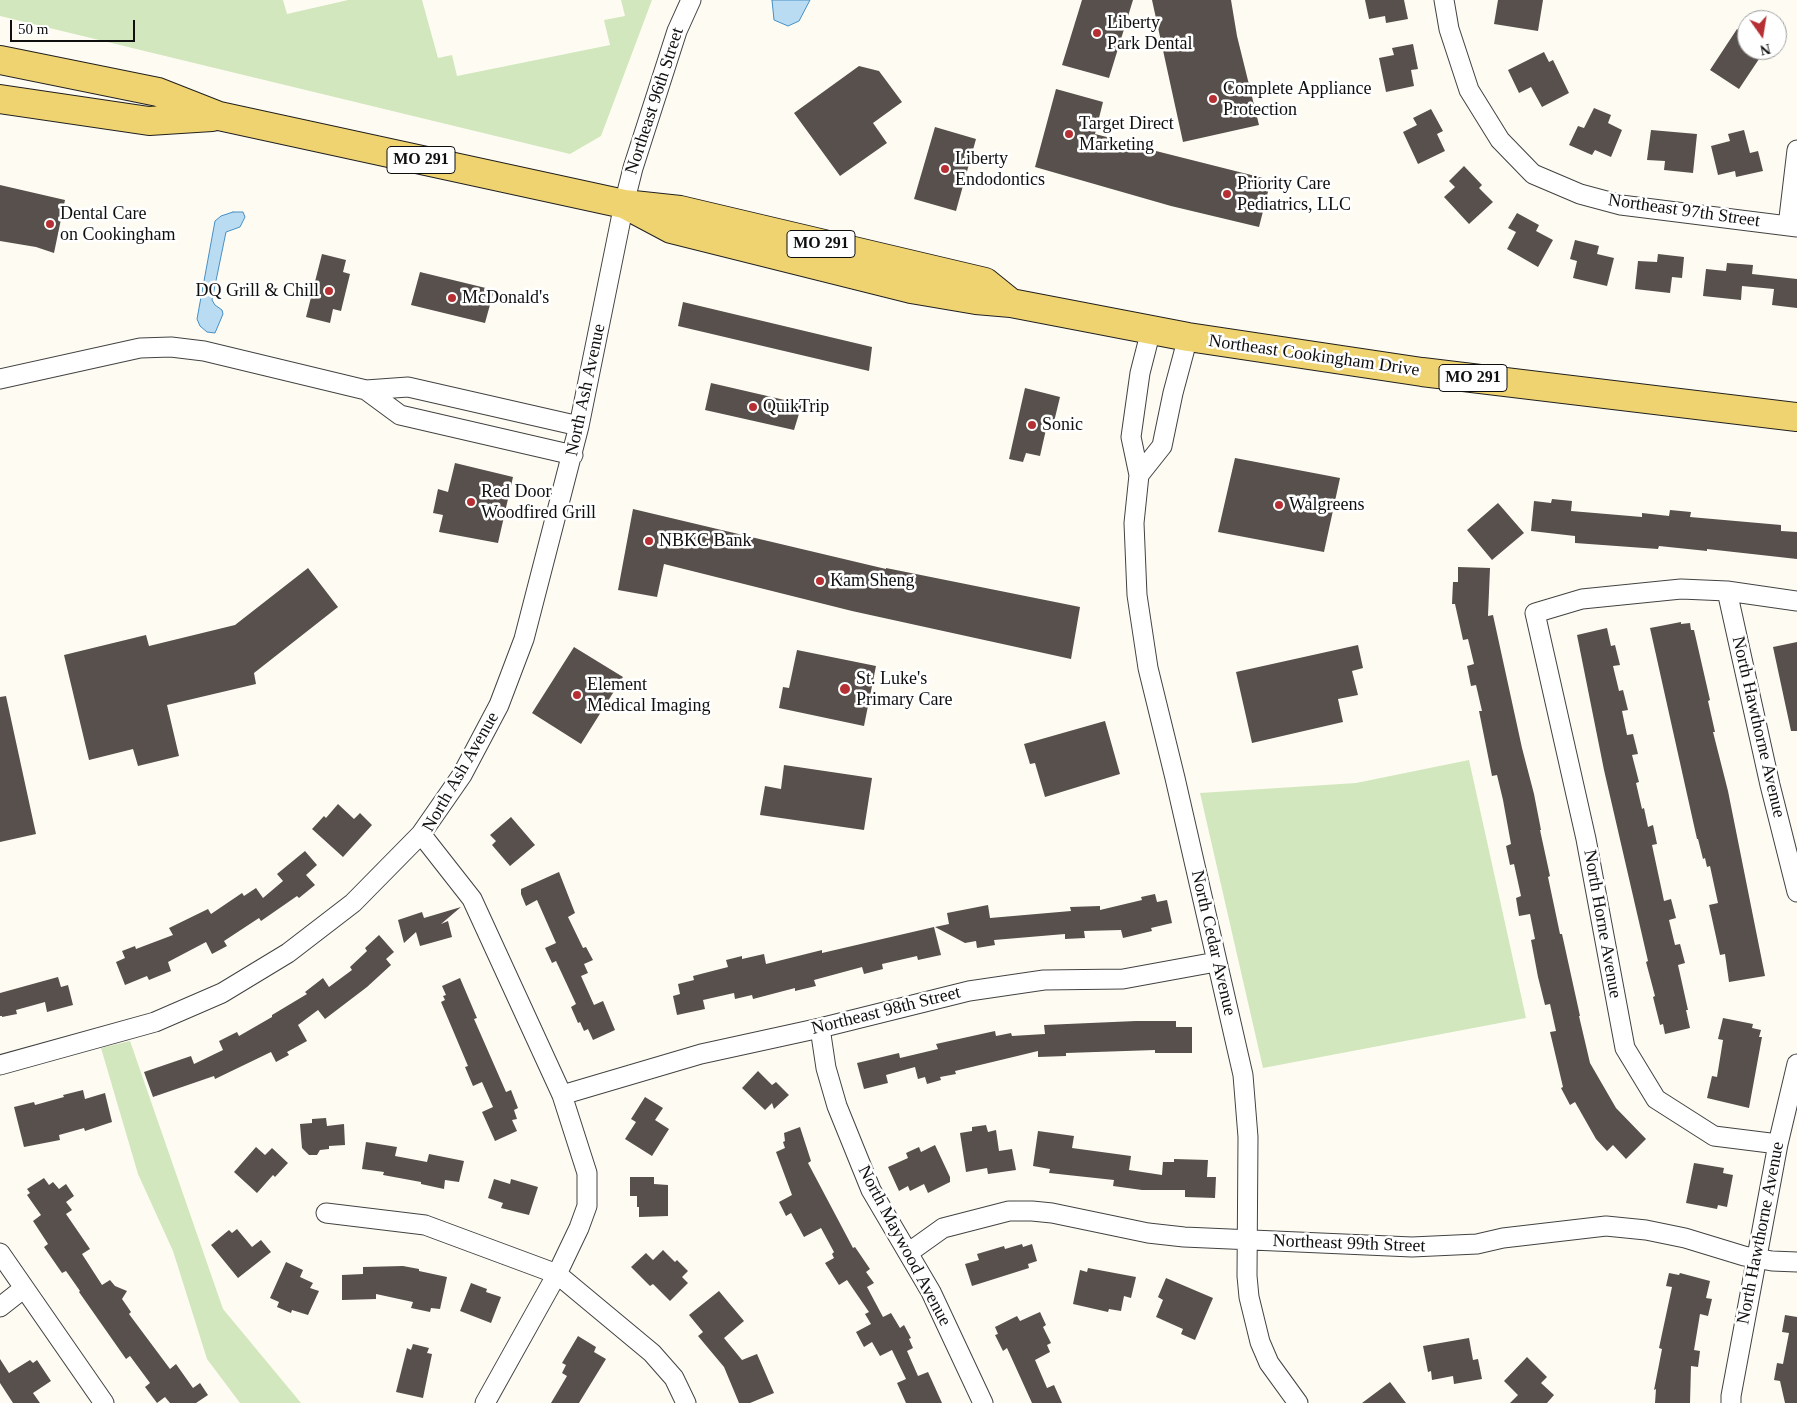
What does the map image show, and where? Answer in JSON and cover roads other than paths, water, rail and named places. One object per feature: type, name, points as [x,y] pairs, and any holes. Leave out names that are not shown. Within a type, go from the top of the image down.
[{"type":"main road","name":"Northeast Cookingham Drive","points":[[0,60],[158,92],[219,116],[624,204],[671,229],[911,289],[976,300],[1011,303],[1188,337],[1422,372],[1797,417]]},
{"type":"main road","name":"Northeast Cookingham Drive","points":[[0,99],[149,121],[219,116]]},
{"type":"street","name":"Northeast 96th Street","points":[[624,204],[657,87],[677,31],[691,0]]},
{"type":"street","name":"Northeast 97th Street","points":[[1444,0],[1449,29],[1469,90],[1500,140],[1533,174],[1580,194],[1621,205],[1793,226]]},
{"type":"street","points":[[1793,226],[1797,150]]},
{"type":"street","name":"North Ash Avenue","points":[[484,1403],[557,1274],[579,1228],[587,1206],[588,1173],[562,1095],[472,899],[421,834],[462,775],[499,705],[524,640],[579,426],[624,204]]},
{"type":"street","name":"North Cedar Avenue","points":[[1151,330],[1140,373],[1131,436],[1139,475],[1134,523],[1137,594],[1148,668],[1243,1074],[1248,1137],[1247,1276],[1249,1297],[1260,1342],[1269,1363],[1298,1403]]},
{"type":"street","points":[[1139,475],[1162,446],[1173,393],[1188,337]]},
{"type":"street","points":[[0,379],[140,348],[171,347],[212,353],[366,390],[408,387],[579,426]]},
{"type":"street","points":[[366,390],[400,415],[572,455]]},
{"type":"street","name":"North Horne Avenue","points":[[1727,591],[1681,589],[1582,599],[1535,613],[1586,839],[1625,1048],[1656,1099],[1714,1136],[1778,1144]]},
{"type":"street","points":[[1727,591],[1797,601]]},
{"type":"street","name":"North Hawthorne Avenue","points":[[1727,591],[1791,840],[1797,892]]},
{"type":"street","points":[[0,1065],[155,1022],[222,993],[288,953],[353,903],[421,834]]},
{"type":"street","name":"Northeast 98th Street","points":[[562,1095],[692,1056],[820,1028],[969,991],[1044,980],[1123,979],[1216,962]]},
{"type":"street","name":"North Maywood Avenue","points":[[820,1028],[826,1068],[837,1106],[871,1190],[931,1292],[983,1403]]},
{"type":"street","name":"North Hawthorne Avenue","points":[[1731,1403],[1730,1396],[1778,1144],[1797,1064]]},
{"type":"street","name":"Northeast 99th Street","points":[[908,1253],[943,1228],[1009,1211],[1032,1211],[1052,1213],[1148,1234],[1248,1241],[1412,1247],[1477,1244],[1503,1238],[1606,1226],[1646,1230],[1685,1238],[1756,1258],[1797,1262]]},
{"type":"street","points":[[326,1213],[425,1225],[557,1274],[652,1353],[674,1378],[686,1403]]},
{"type":"street","points":[[0,1254],[104,1403]]},
{"type":"street","points":[[0,1307],[24,1289]]},
{"type":"water","points":[[772,0],[810,0],[799,21],[788,26],[774,20]]},
{"type":"water","points":[[233,212],[243,212],[245,217],[240,227],[226,232],[212,300],[222,310],[223,314],[215,333],[207,332],[200,326],[197,319],[215,221],[221,216]]},
{"type":"place","name":"Liberty Park Dental","points":[[1097,33]]},
{"type":"place","name":"Complete Appliance Protection","points":[[1213,99]]},
{"type":"place","name":"Target Direct Marketing","points":[[1069,134]]},
{"type":"place","name":"Liberty Endodontics","points":[[945,169]]},
{"type":"place","name":"Priority Care Pediatrics, LLC","points":[[1227,194]]},
{"type":"place","name":"Dental Care on Cookingham","points":[[50,224]]},
{"type":"place","name":"DQ Grill & Chill","points":[[329,291]]},
{"type":"place","name":"McDonald's","points":[[452,298]]},
{"type":"place","name":"QuikTrip","points":[[753,407]]},
{"type":"place","name":"Sonic","points":[[1032,425]]},
{"type":"place","name":"Red Door Woodfired Grill","points":[[471,502]]},
{"type":"place","name":"Walgreens","points":[[1279,505]]},
{"type":"place","name":"NBKC Bank","points":[[649,541]]},
{"type":"place","name":"Kam Sheng","points":[[820,581]]},
{"type":"place","name":"St. Luke's Primary Care","points":[[845,689]]},
{"type":"place","name":"Element Medical Imaging","points":[[577,695]]}]
